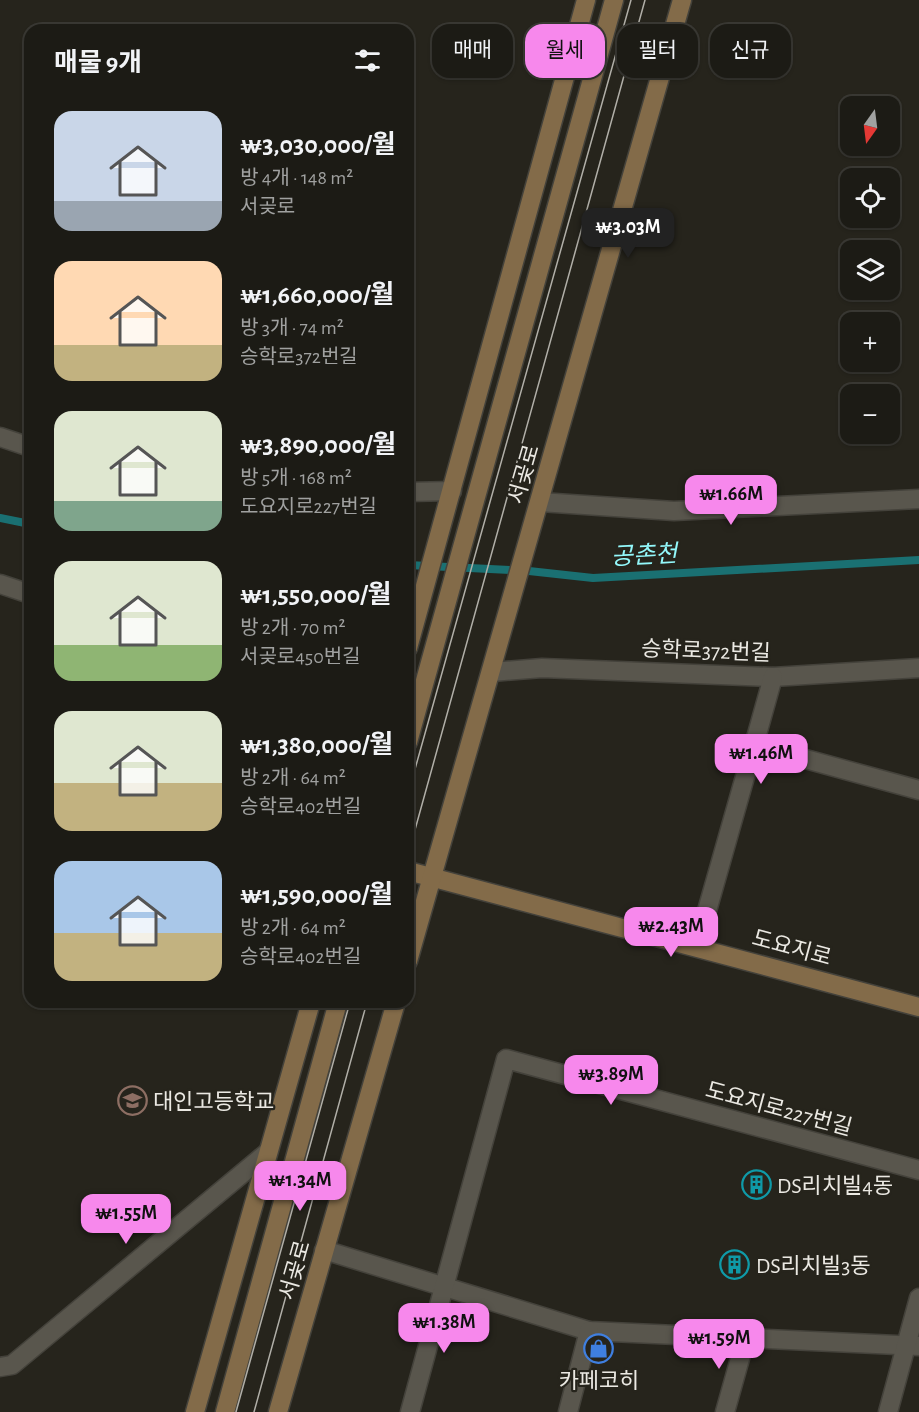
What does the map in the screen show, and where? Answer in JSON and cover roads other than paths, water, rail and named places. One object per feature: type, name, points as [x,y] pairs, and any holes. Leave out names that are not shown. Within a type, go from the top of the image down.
[{"type":"main road","points":[[414,626],[586,0]]},
{"type":"main road","name":"서곶로","points":[[414,721],[614,0]]},
{"type":"main road","name":"서곶로","points":[[414,940],[682,0]]},
{"type":"main road","name":"도요지로","points":[[414,873],[697,946],[919,1007]]},
{"type":"main road","points":[[195,1412],[309,1008]]},
{"type":"main road","name":"서곶로","points":[[225,1412],[336,1008]]},
{"type":"main road","name":"서곶로","points":[[278,1412],[394,1008]]},
{"type":"street","points":[[0,437],[24,445]]},
{"type":"street","points":[[414,493],[450,497]]},
{"type":"street","points":[[540,504],[674,511],[919,499]]},
{"type":"street","points":[[0,584],[24,592]]},
{"type":"street","name":"승학로372번길","points":[[492,672],[542,668],[773,677],[919,668]]},
{"type":"street","points":[[697,946],[773,677]]},
{"type":"street","points":[[754,745],[919,790]]},
{"type":"street","name":"도요지로227번길","points":[[443,1287],[506,1059],[919,1170]]},
{"type":"street","points":[[0,1368],[12,1365],[268,1152]]},
{"type":"street","points":[[324,1250],[589,1331],[913,1344]]},
{"type":"street","points":[[410,1412],[443,1287]]},
{"type":"street","points":[[888,1412],[913,1344],[919,1298]]},
{"type":"street","points":[[568,1412],[589,1331]]},
{"type":"street","points":[[726,1412],[746,1337]]},
{"type":"waterway","name":"공촌천","points":[[0,518],[24,523]]},
{"type":"waterway","name":"공촌천","points":[[414,565],[529,571],[593,578],[919,560]]},
{"type":"tram line","points":[[414,773],[631,0]]},
{"type":"tram line","points":[[414,833],[645,0]]},
{"type":"tram line","points":[[236,1412],[348,1008]]},
{"type":"tram line","points":[[254,1412],[365,1008]]},
{"type":"place","name":"대인고등학교","points":[[132,1101]]},
{"type":"place","name":"DS리치빌4동","points":[[756,1185]]},
{"type":"place","name":"DS리치빌3동","points":[[735,1265]]},
{"type":"place","name":"카페코히","points":[[599,1348]]}]
